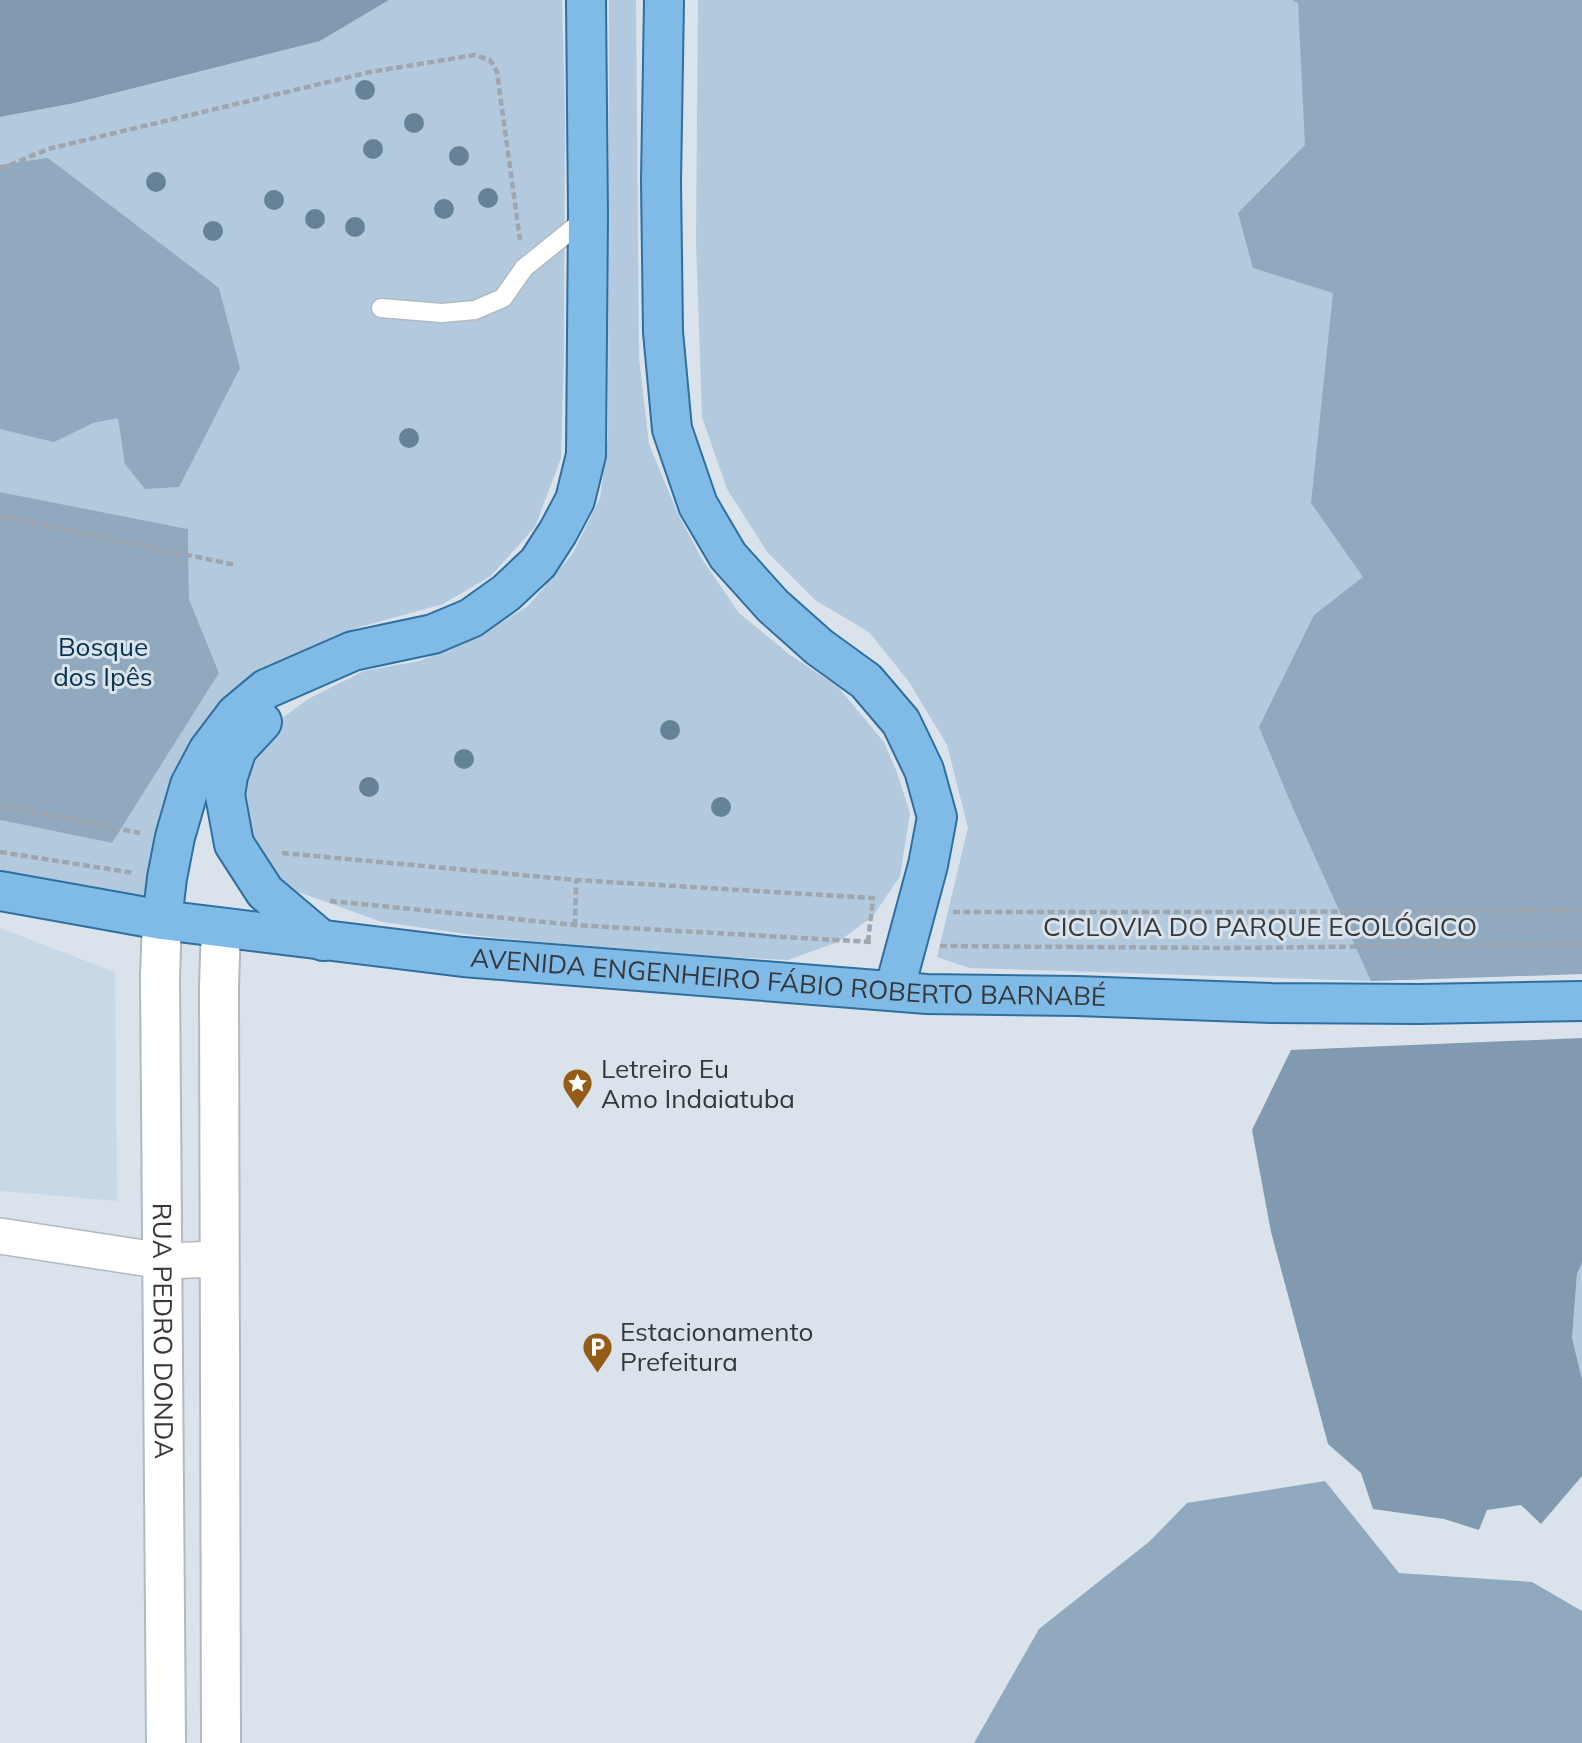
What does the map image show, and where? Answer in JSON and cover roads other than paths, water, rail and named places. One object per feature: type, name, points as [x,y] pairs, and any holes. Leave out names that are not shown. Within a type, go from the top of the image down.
[{"type":"main road","points":[[162,920],[151,875],[175,837],[190,785],[208,751],[236,714],[266,689],[354,651],[433,634],[471,618],[506,593],[538,563],[575,500],[586,455],[586,0]]},
{"type":"main road","points":[[664,0],[661,182],[663,332],[672,429],[698,505],[728,556],[773,606],[819,647],[866,681],[901,722],[924,770],[937,817],[928,865],[894,991]]},
{"type":"main road","points":[[308,671],[237,749],[225,795],[234,844],[265,892],[324,941]]},
{"type":"main road","name":"AVENIDA ENGENHEIRO FÁBIO ROBERTO BARNABÉ","points":[[0,891],[162,920],[463,957],[927,994],[1271,1003],[1582,1001]]},
{"type":"street","name":"RUA PEDRO DONDA","points":[[162,920],[160,990],[166,1743]]},
{"type":"street","points":[[221,928],[221,1743]]},
{"type":"street","points":[[0,1236],[163,1261],[219,1259]]},
{"type":"lane","points":[[381,308],[442,313],[475,310],[503,298],[524,268],[588,216]]},
{"type":"place","name":"Letreiro Eu Amo Indaiatuba","points":[[578,1111]]},
{"type":"place","name":"Estacionamento Prefeitura","points":[[597,1374]]},
{"type":"park label","name":"Bosque dos Ipês","points":[[103,662]]}]
